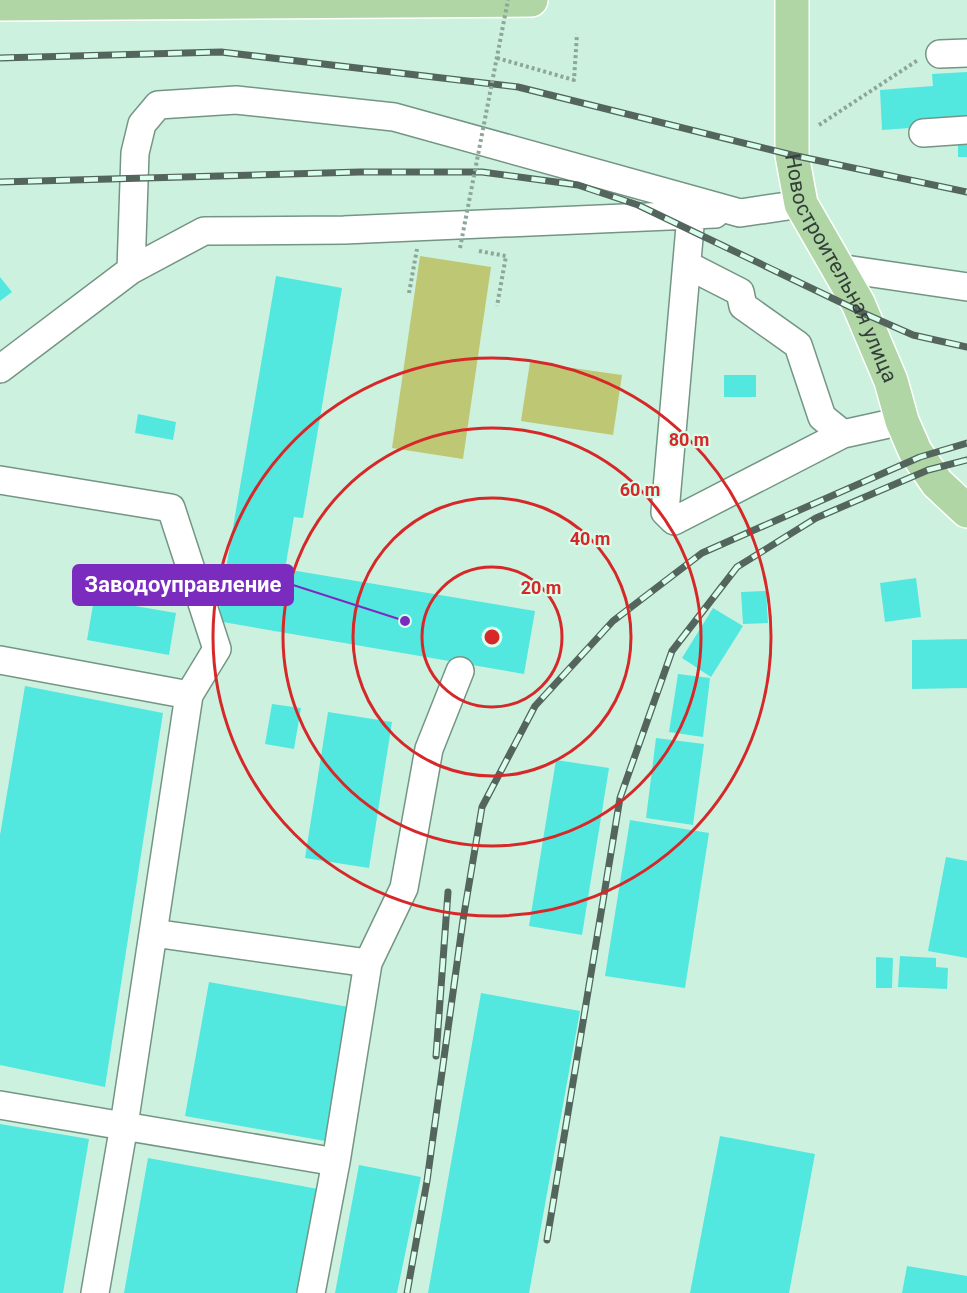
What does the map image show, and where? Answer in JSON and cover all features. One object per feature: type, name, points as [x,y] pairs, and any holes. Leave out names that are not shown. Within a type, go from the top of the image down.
[{"type":"main road","points":[[0,4],[531,0]]},
{"type":"main road","name":"Новостроительная улица","points":[[792,0],[792,155],[801,204],[858,303],[887,371],[902,421],[915,451],[937,483],[967,511]]},
{"type":"lane","points":[[939,54],[967,53]]},
{"type":"lane","points":[[131,270],[135,153],[142,123],[158,105],[236,100],[394,117],[740,213]]},
{"type":"lane","points":[[923,133],[967,130]]},
{"type":"lane","points":[[0,369],[131,270],[204,231],[344,230],[740,213],[801,204]]},
{"type":"lane","points":[[692,215],[665,512],[674,521],[843,434],[902,421]]},
{"type":"lane","points":[[687,265],[740,292],[743,306],[798,345],[822,417],[843,434]]},
{"type":"lane","points":[[838,268],[967,287]]},
{"type":"lane","points":[[0,480],[171,508],[217,649],[189,695],[124,1125],[95,1293]]},
{"type":"lane","points":[[0,660],[189,695]]},
{"type":"lane","points":[[311,1293],[336,1162],[368,963],[404,888],[429,749],[460,671]]},
{"type":"lane","points":[[153,933],[368,963]]},
{"type":"lane","points":[[0,1105],[336,1162]]},
{"type":"path","points":[[460,248],[508,0]]},
{"type":"path","points":[[497,58],[574,80],[577,34]]},
{"type":"path","points":[[792,129],[819,126],[919,59],[939,54]]},
{"type":"path","points":[[409,293],[419,240]]},
{"type":"path","points":[[450,246],[506,256],[497,306]]},
{"type":"green space","points":[[420,256],[491,267],[463,459],[392,448]]},
{"type":"green space","points":[[530,362],[622,375],[613,435],[521,421]]},
{"type":"building","points":[[967,72],[967,124],[882,130],[880,90],[933,86],[932,74]]},
{"type":"building","points":[[958,140],[967,140],[967,157],[958,157]]},
{"type":"building","points":[[276,276],[342,288],[303,518],[294,517],[285,569],[535,611],[524,674],[217,621]]},
{"type":"building","points":[[0,277],[12,292],[0,301]]},
{"type":"building","points":[[724,375],[756,375],[756,397],[724,397]]},
{"type":"building","points":[[138,414],[176,422],[173,440],[135,433]]},
{"type":"building","points":[[916,578],[921,617],[885,622],[880,583]]},
{"type":"building","points":[[766,591],[768,623],[743,624],[741,592]]},
{"type":"building","points":[[94,599],[176,613],[169,655],[87,640]]},
{"type":"building","points":[[713,608],[743,626],[711,677],[682,658]]},
{"type":"building","points":[[967,639],[967,688],[912,689],[912,640]]},
{"type":"building","points":[[678,674],[710,678],[703,737],[669,732]]},
{"type":"building","points":[[25,686],[163,713],[105,1087],[0,1065],[0,835]]},
{"type":"building","points":[[272,704],[301,708],[294,749],[265,744]]},
{"type":"building","points":[[328,712],[392,722],[369,868],[305,858]]},
{"type":"building","points":[[656,738],[704,744],[693,825],[646,818]]},
{"type":"building","points":[[556,760],[609,768],[582,935],[529,926]]},
{"type":"building","points":[[630,820],[709,833],[685,988],[605,976]]},
{"type":"building","points":[[946,857],[967,861],[967,958],[928,951]]},
{"type":"building","points":[[900,956],[936,958],[936,967],[948,968],[947,989],[898,987]]},
{"type":"building","points":[[876,957],[893,958],[892,988],[876,988]]},
{"type":"building","points":[[209,982],[349,1007],[325,1141],[185,1116]]},
{"type":"building","points":[[481,993],[580,1011],[529,1293],[428,1293]]},
{"type":"building","points":[[0,1124],[89,1139],[63,1293],[0,1293]]},
{"type":"building","points":[[720,1136],[815,1154],[789,1293],[690,1293]]},
{"type":"building","points":[[148,1158],[318,1189],[299,1293],[124,1293]]},
{"type":"building","points":[[359,1165],[421,1177],[397,1293],[335,1293]]},
{"type":"building","points":[[907,1266],[967,1276],[967,1293],[902,1293]]},
{"type":"railway","points":[[0,58],[221,52],[518,87],[792,155],[967,192]]},
{"type":"railway","points":[[0,182],[360,172],[482,172],[578,185],[638,205],[913,335],[967,347]]},
{"type":"railway","points":[[407,1293],[427,1181],[463,920],[482,807],[535,706],[613,621],[702,553],[920,457],[967,443]]},
{"type":"railway","points":[[547,1240],[620,798],[672,651],[737,567],[816,518],[928,470],[967,460]]},
{"type":"railway","points":[[436,1056],[448,892]]},
{"type":"place","name":"Заводоуправление","points":[[405,621]]}]
